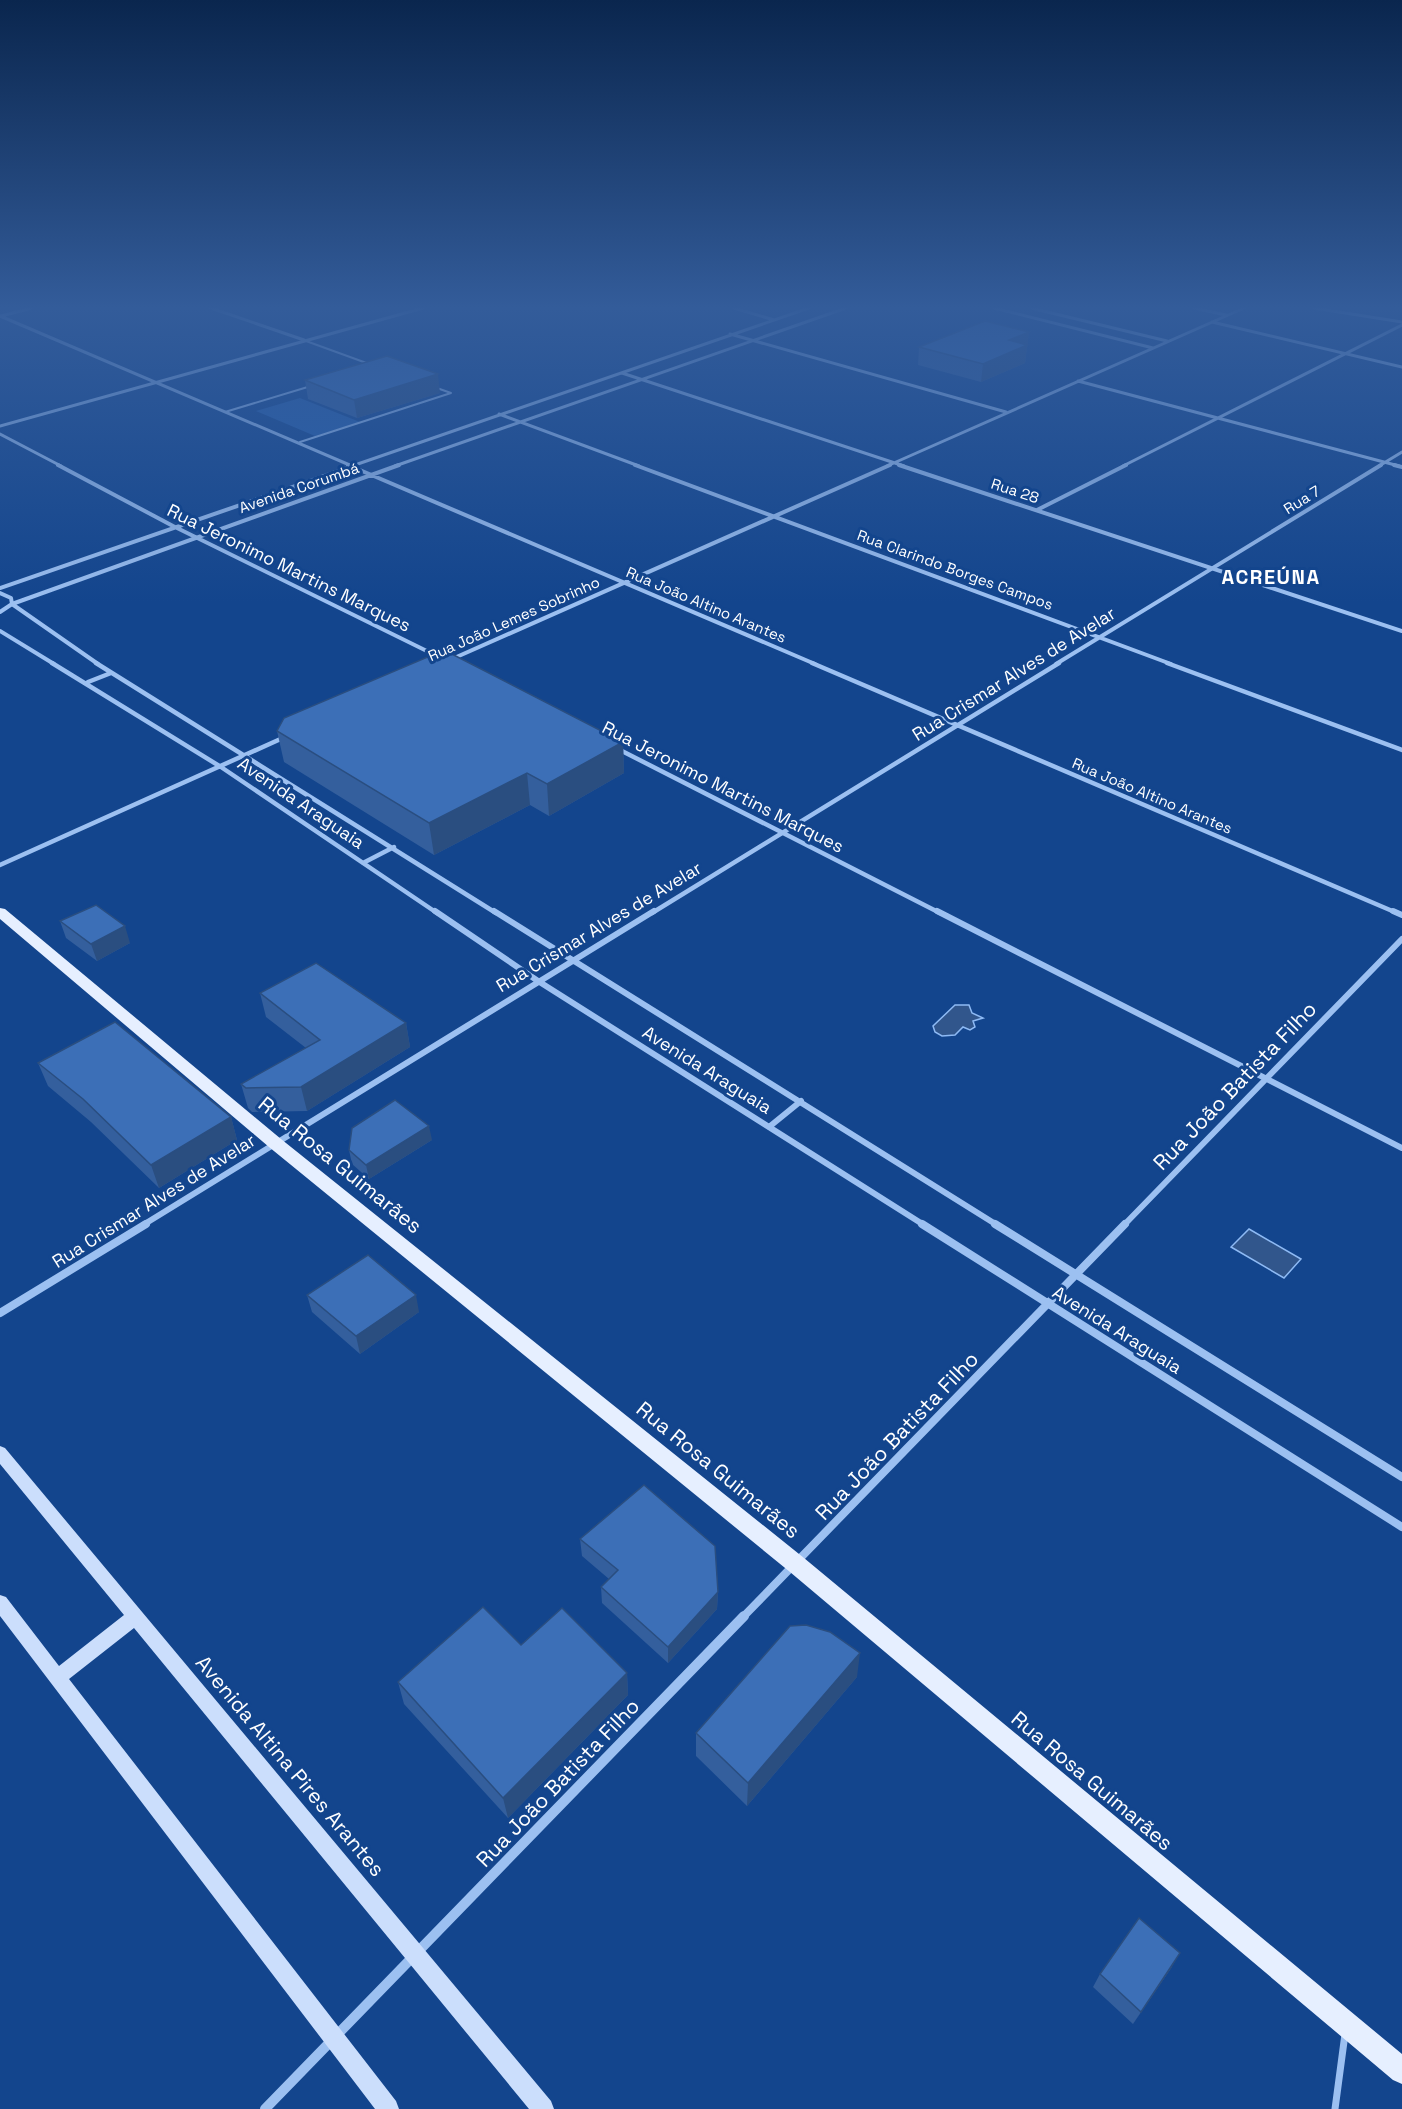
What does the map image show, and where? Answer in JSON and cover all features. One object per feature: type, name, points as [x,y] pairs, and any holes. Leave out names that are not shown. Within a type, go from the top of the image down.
[{"type":"main road","name":"Rua Rosa Guimarães","points":[[0,912],[275,1143],[797,1565],[1402,2071]]},
{"type":"street","points":[[0,426],[71,406]]},
{"type":"street","name":"Rua João Altino Arantes","points":[[214,406],[957,727],[1402,915]]},
{"type":"street","name":"Avenida Corumbá","points":[[0,588],[521,406]]},
{"type":"street","name":"Avenida Corumbá","points":[[0,612],[12,604],[196,536],[569,406]]},
{"type":"street","name":"Rua 28","points":[[722,406],[1402,630]]},
{"type":"street","points":[[987,406],[1006,412]]},
{"type":"street","name":"Rua João Lemes Sobrinho","points":[[436,666],[1019,406]]},
{"type":"street","points":[[1176,406],[1402,467]]},
{"type":"street","points":[[1036,510],[1238,406]]},
{"type":"street","name":"Rua Clarindo Borges Campos","points":[[499,414],[1402,750]]},
{"type":"street","name":"Rua Jeronimo Martins Marques","points":[[0,434],[173,526],[457,666]]},
{"type":"street","name":"Rua 7","points":[[1214,568],[1402,452]]},
{"type":"street","name":"Rua Crismar Alves de Avelar","points":[[0,1313],[1214,568]]},
{"type":"street","name":"Avenida Araguaia","points":[[0,593],[11,598],[12,604],[111,673],[574,959],[1402,1477]]},
{"type":"street","name":"Avenida Araguaia","points":[[0,631],[88,682],[221,767],[538,981],[1402,1527]]},
{"type":"street","points":[[88,682],[111,673]]},
{"type":"street","points":[[0,866],[288,735]]},
{"type":"street","name":"Rua Jeronimo Martins Marques","points":[[615,747],[1402,1148]]},
{"type":"street","points":[[363,863],[394,847]]},
{"type":"street","name":"Rua João Batista Filho","points":[[265,2109],[797,1565],[1402,939]]},
{"type":"street","points":[[769,1127],[801,1101]]},
{"type":"street","name":"Avenida Altina Pires Arantes","points":[[0,1453],[543,2109]]},
{"type":"street","points":[[0,1603],[388,2109]]},
{"type":"street","points":[[57,1678],[135,1617]]},
{"type":"lane","points":[[225,411],[241,406]]},
{"type":"lane","points":[[300,442],[410,406]]},
{"type":"lane","points":[[1335,2109],[1346,2025]]},
{"type":"shaded area","points":[[272,406],[321,406],[360,422],[315,436],[256,411]]},
{"type":"shaded area","points":[[955,1005],[969,1005],[972,1013],[983,1018],[973,1021],[975,1027],[970,1030],[963,1027],[955,1035],[942,1036],[935,1032],[933,1026]]},
{"type":"shaded area","points":[[1249,1229],[1301,1259],[1284,1278],[1231,1247]]},
{"type":"building","points":[[444,650],[623,742],[547,784],[527,773],[429,823],[277,731],[284,718]]},
{"type":"building","points":[[96,905],[125,926],[91,944],[60,921]]},
{"type":"building","points":[[316,963],[406,1023],[301,1087],[246,1088],[241,1084],[320,1040],[260,993]]},
{"type":"building","points":[[115,1022],[231,1117],[151,1165],[83,1099],[38,1063]]},
{"type":"building","points":[[395,1100],[429,1126],[366,1165],[349,1150],[352,1128]]},
{"type":"building","points":[[368,1255],[416,1295],[356,1336],[307,1295]]},
{"type":"building","points":[[644,1485],[715,1546],[718,1592],[668,1647],[601,1587],[618,1570],[580,1539]]},
{"type":"building","points":[[483,1607],[521,1645],[562,1608],[627,1673],[503,1798],[398,1682]]},
{"type":"building","points":[[806,1625],[830,1632],[860,1653],[748,1783],[696,1733],[790,1626]]},
{"type":"building","points":[[1139,1918],[1180,1953],[1141,2012],[1100,1974]]},
{"type":"district","name":"ACREÚNA","points":[[1271,577]]}]
